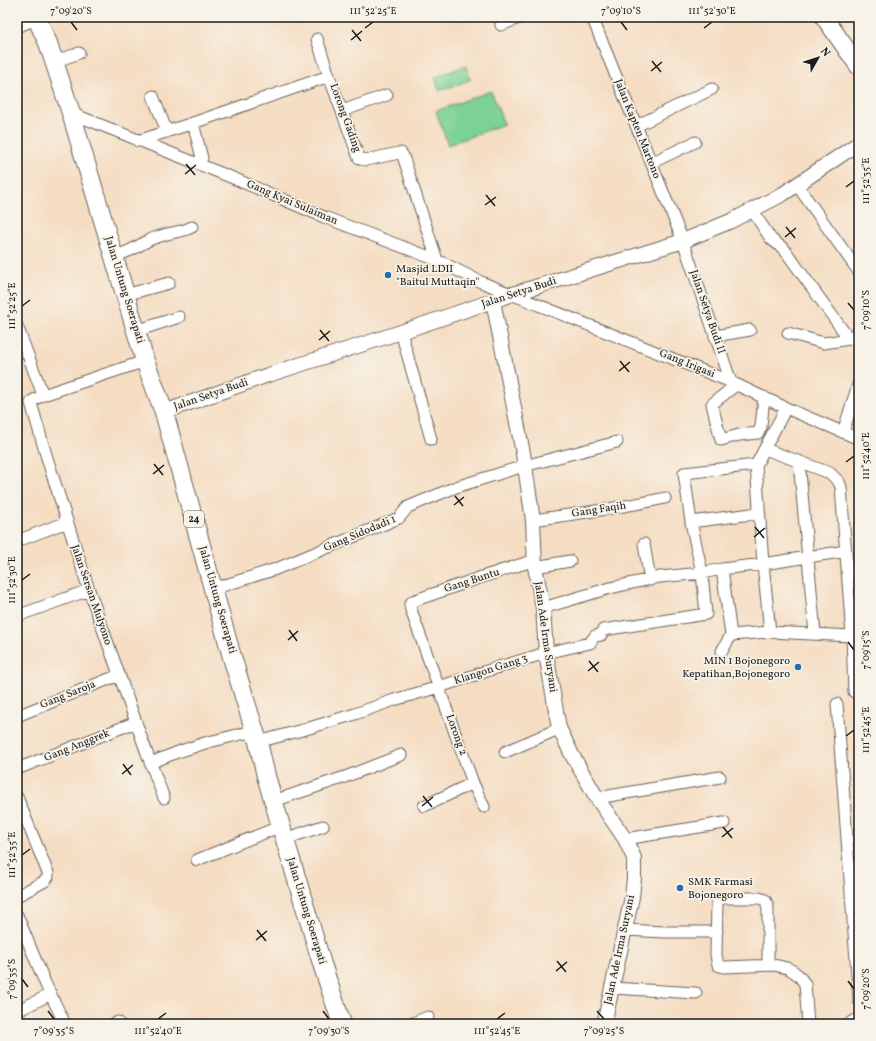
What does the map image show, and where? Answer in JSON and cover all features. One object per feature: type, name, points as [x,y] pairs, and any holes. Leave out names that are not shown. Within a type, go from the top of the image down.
[{"type":"highway","points":[[17,23],[32,17]]},
{"type":"highway","name":"Jalan Untung Soerapati","points":[[36,17],[48,43],[71,113],[145,361],[164,412],[266,776],[322,964],[342,1024]]},
{"type":"main road","points":[[825,18],[859,67]]},
{"type":"main road","points":[[852,1024],[859,1021]]},
{"type":"street","points":[[501,25],[522,17]]},
{"type":"street","name":"Jalan Kapten Martono","points":[[592,17],[683,241]]},
{"type":"street","points":[[317,39],[329,76]]},
{"type":"street","points":[[54,62],[79,52]]},
{"type":"street","name":"Lorong Gading","points":[[138,141],[329,76],[358,156],[361,160],[399,153],[403,156],[437,260]]},
{"type":"street","points":[[636,126],[712,89]]},
{"type":"street","points":[[342,111],[386,95]]},
{"type":"street","points":[[152,96],[167,132]]},
{"type":"street","name":"Gang Kyai Sulaiman","points":[[71,113],[233,178],[324,217],[437,260],[481,282],[513,294]]},
{"type":"street","points":[[193,123],[202,158],[198,164]]},
{"type":"street","points":[[651,163],[695,142]]},
{"type":"street","name":"Jalan Setya Budi","points":[[164,412],[268,375],[513,294],[683,241],[731,221],[783,194],[859,143]]},
{"type":"street","points":[[797,185],[859,272]]},
{"type":"street","points":[[752,210],[771,239],[784,249],[849,339]]},
{"type":"street","points":[[114,257],[151,239],[192,227]]},
{"type":"street","name":"Jalan Setya Budi II","points":[[683,241],[715,336],[734,383]]},
{"type":"street","points":[[125,296],[169,283]]},
{"type":"street","name":"Gang Irigasi","points":[[513,294],[734,383],[786,408],[859,439]]},
{"type":"street","name":"Jalan Ade Irma Suryani","points":[[493,301],[523,453],[533,520],[535,564],[543,608],[546,653],[559,728],[572,755],[597,798],[625,839],[634,858],[632,897],[604,1024]]},
{"type":"street","points":[[136,331],[178,317]]},
{"type":"street","points":[[17,326],[43,395],[145,361]]},
{"type":"street","points":[[715,336],[750,330]]},
{"type":"street","points":[[788,333],[824,342],[849,339],[859,331]]},
{"type":"street","points":[[400,332],[431,438]]},
{"type":"street","points":[[843,432],[859,382]]},
{"type":"street","points":[[734,383],[712,404],[721,440],[739,435],[758,433],[761,427],[764,398]]},
{"type":"street","name":"Jalan Sersan Mulyono","points":[[43,395],[32,400],[31,403],[89,590],[150,763],[164,798]]},
{"type":"street","points":[[770,632],[763,564],[756,465],[786,408]]},
{"type":"street","name":"Gang Sidodadi 1","points":[[213,589],[276,569],[399,518],[408,507],[456,487],[524,466],[617,442]]},
{"type":"street","points":[[765,449],[830,473],[842,487],[852,636],[854,692]]},
{"type":"street","points":[[798,461],[814,634]]},
{"type":"street","points":[[702,573],[691,522],[684,473],[756,465]]},
{"type":"street","name":"Gang Faqih","points":[[533,520],[578,514],[665,498]]},
{"type":"street","points":[[691,522],[759,513]]},
{"type":"street","points":[[17,541],[67,522]]},
{"type":"street","points":[[644,544],[650,580]]},
{"type":"street","points":[[543,608],[610,588],[660,577],[702,573],[846,551]]},
{"type":"street","name":"Gang Buntu","points":[[410,604],[413,601],[440,591],[535,564],[570,561]]},
{"type":"street","points":[[722,569],[731,635],[722,650]]},
{"type":"street","name":"Klangon Gang 3","points":[[150,763],[208,742],[245,733],[256,738],[306,729],[502,666],[546,653],[590,643],[595,636],[601,635],[603,630],[706,614],[702,573]]},
{"type":"street","points":[[17,616],[89,590]]},
{"type":"street","name":"Lorong 2","points":[[410,604],[473,782],[484,807]]},
{"type":"street","points":[[731,635],[770,632],[852,636]]},
{"type":"street","name":"Gang Saroja","points":[[17,716],[119,675]]},
{"type":"street","points":[[836,704],[859,1001]]},
{"type":"street","name":"Gang Anggrek","points":[[17,769],[136,722]]},
{"type":"street","points":[[505,752],[559,728]]},
{"type":"street","points":[[274,801],[345,777],[401,755]]},
{"type":"street","points":[[597,798],[720,777]]},
{"type":"street","points":[[424,806],[473,782]]},
{"type":"street","points":[[17,797],[48,873],[48,877],[45,881],[17,896]]},
{"type":"street","points":[[625,839],[724,823]]},
{"type":"street","points":[[197,860],[283,832],[323,826]]},
{"type":"street","points":[[768,965],[768,910],[765,900],[759,898],[723,898],[717,901],[718,964],[720,966],[780,965],[787,968],[799,976],[805,984],[808,1024]]},
{"type":"street","points":[[17,915],[51,994],[66,1024]]},
{"type":"street","points":[[625,930],[717,932]]},
{"type":"street","points":[[612,988],[696,993]]},
{"type":"street","points":[[17,1011],[51,994]]},
{"type":"street","points":[[410,1024],[428,1017]]},
{"type":"green space","points":[[466,66],[470,80],[439,91],[435,77]]},
{"type":"green space","points":[[491,91],[504,124],[448,145],[436,111]]},
{"type":"place","name":"Masjid LDII \"Baitul Muttaqin\"","points":[[388,275]]},
{"type":"place","name":"MIN 1 Bojonegoro Kepatihan,Bojonegoro","points":[[798,667]]},
{"type":"place","name":"SMK Farmasi Bojonegoro","points":[[680,888]]}]
